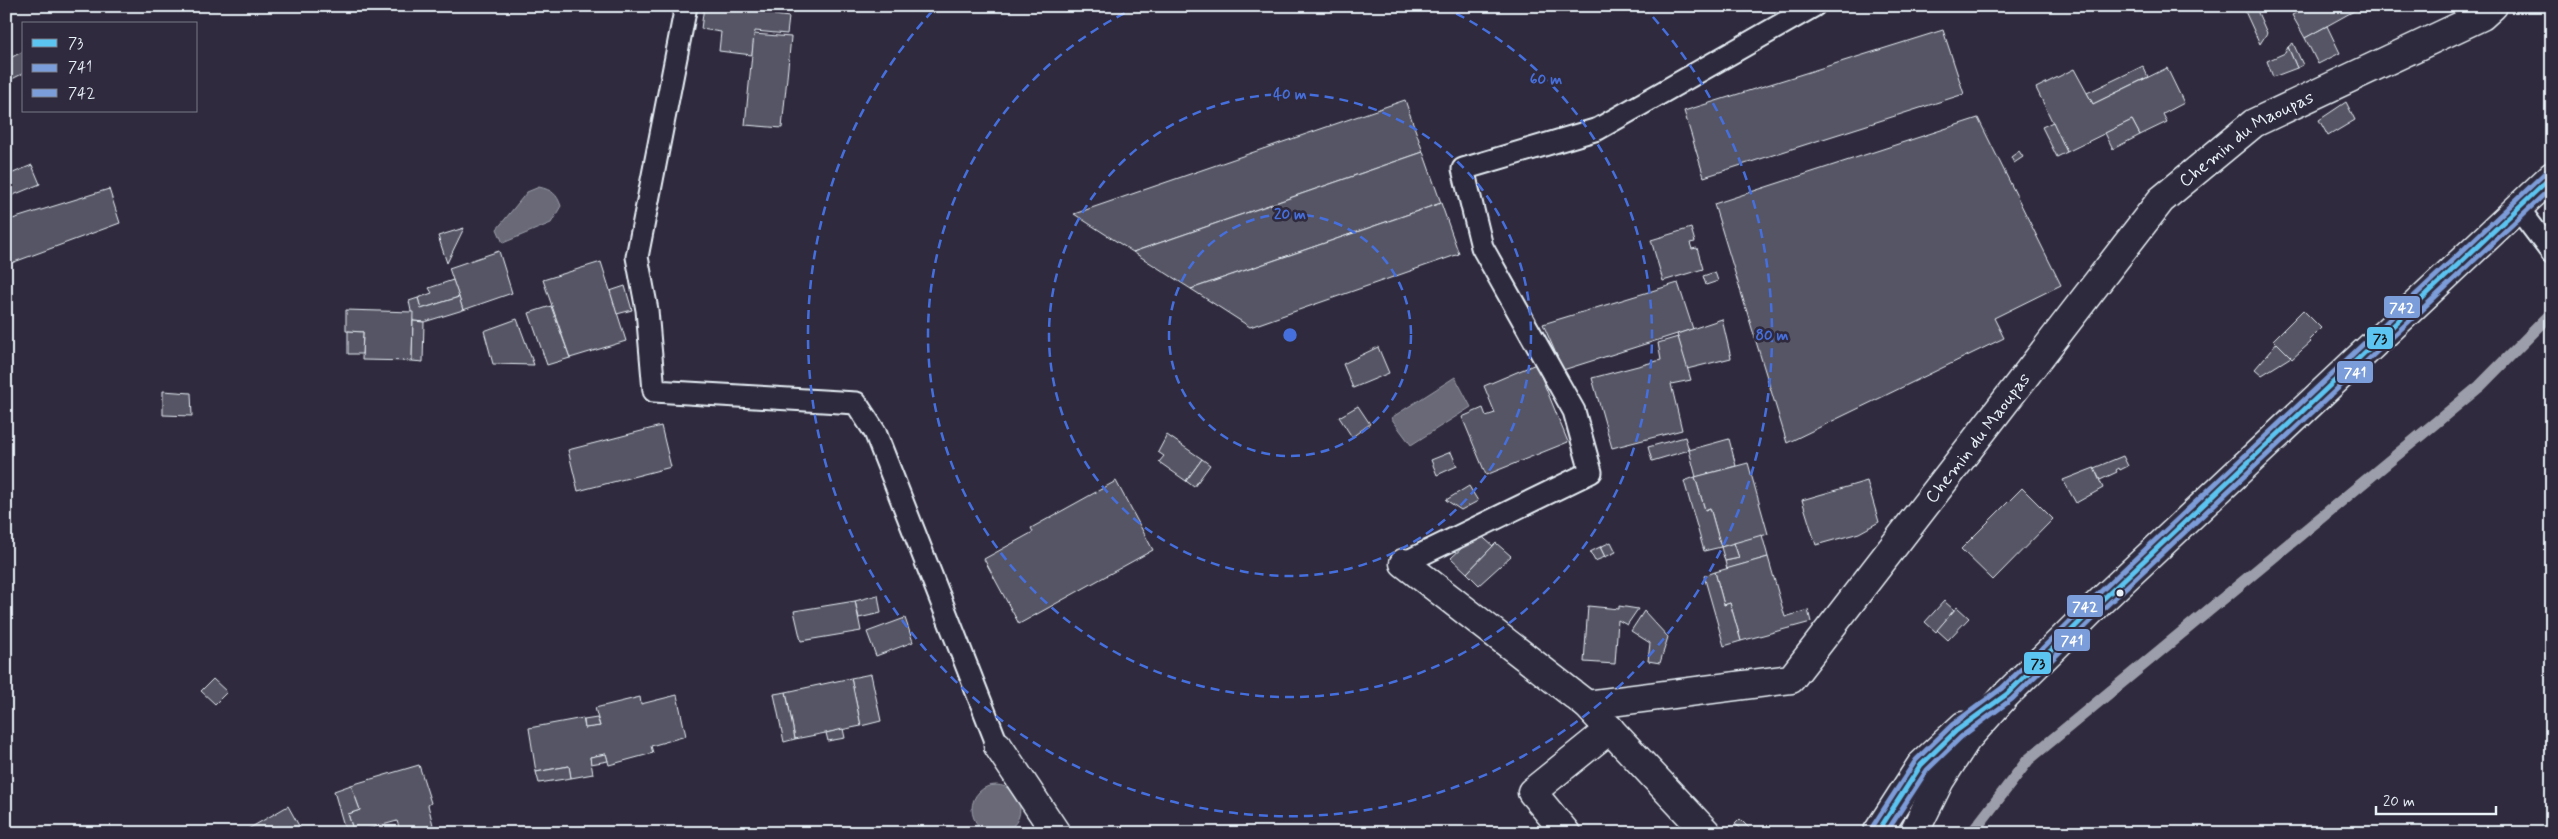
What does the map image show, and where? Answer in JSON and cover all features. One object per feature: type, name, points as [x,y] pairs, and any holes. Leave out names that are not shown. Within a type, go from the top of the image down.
[{"type":"street","name":"Chemin du Maoupas","points":[[1587,705],[1791,679],[2161,200],[2254,123],[2482,16],[2493,6]]},
{"type":"street","points":[[1914,833],[1940,780],[1966,740],[2007,694],[2100,602],[2552,176]]},
{"type":"street","points":[[1404,563],[1587,705],[1708,833]]},
{"type":"street","points":[[1875,830],[1921,765],[1956,731],[2007,694]]},
{"type":"street","points":[[1566,833],[1532,792],[1610,730]]},
{"type":"street","points":[[998,746],[1056,833]]},
{"type":"lane","points":[[686,6],[637,258],[647,310],[654,392],[856,403],[875,432],[998,746]]},
{"type":"lane","points":[[1404,563],[1591,472],[1574,411],[1482,247],[1463,170],[1598,129],[1814,6]]},
{"type":"lane","points":[[2518,208],[2552,253]]},
{"type":"water","points":[[539,187],[553,193],[558,198],[561,206],[551,223],[503,243],[497,229],[527,192]]},
{"type":"water","points":[[1455,377],[1471,407],[1411,445],[1391,418]]},
{"type":"water","points":[[991,785],[1001,785],[1013,792],[1020,804],[1020,814],[1013,826],[1001,833],[991,833],[983,829],[976,822],[972,814],[972,804],[976,796],[983,789]]},
{"type":"building","points":[[704,6],[775,6],[774,15],[789,17],[787,34],[755,31],[752,55],[719,51],[721,32],[701,29]]},
{"type":"building","points":[[2255,6],[2267,33],[2260,44],[2243,7]]},
{"type":"building","points":[[2308,6],[2363,6],[2305,38],[2292,15]]},
{"type":"building","points":[[2327,26],[2340,53],[2318,64],[2305,38]]},
{"type":"building","points":[[1943,30],[1964,94],[1704,177],[1684,111]]},
{"type":"building","points":[[754,34],[791,37],[782,128],[745,125]]},
{"type":"building","points":[[2293,43],[2303,65],[2297,68],[2288,47]]},
{"type":"building","points":[[2288,47],[2297,68],[2273,77],[2267,61],[2285,53]]},
{"type":"building","points":[[22,52],[22,74],[6,82],[6,60]]},
{"type":"building","points":[[2143,66],[2148,77],[2093,104],[2087,93]]},
{"type":"building","points":[[2167,68],[2184,103],[2163,114],[2167,122],[2140,135],[2132,120],[2067,152],[2036,88],[2074,69],[2093,104]]},
{"type":"building","points":[[1405,100],[1423,152],[1133,252],[1074,214]]},
{"type":"building","points":[[2346,102],[2355,120],[2328,136],[2319,120]]},
{"type":"building","points":[[1978,118],[2061,285],[1994,318],[2004,338],[1787,443],[1714,204]]},
{"type":"building","points":[[2132,120],[2140,135],[2113,149],[2105,133]]},
{"type":"building","points":[[2053,122],[2067,152],[2057,157],[2042,127]]},
{"type":"building","points":[[2019,151],[2023,157],[2014,163],[2011,157]]},
{"type":"building","points":[[1423,152],[1441,203],[1191,289],[1133,252]]},
{"type":"building","points":[[32,165],[40,184],[6,198],[6,176]]},
{"type":"building","points":[[109,189],[120,223],[6,265],[6,221]]},
{"type":"building","points":[[1441,203],[1459,254],[1250,327],[1191,289]]},
{"type":"building","points":[[464,228],[447,263],[438,236]]},
{"type":"building","points":[[1691,228],[1695,242],[1690,243],[1692,249],[1697,248],[1703,269],[1663,281],[1651,240]]},
{"type":"building","points":[[499,251],[512,293],[463,310],[449,268]]},
{"type":"building","points":[[601,262],[626,341],[570,358],[543,280]]},
{"type":"building","points":[[1715,272],[1718,281],[1706,285],[1703,276]]},
{"type":"building","points":[[453,280],[459,297],[421,309],[418,298],[432,293],[429,288]]},
{"type":"building","points":[[1678,283],[1693,329],[1563,370],[1543,324]]},
{"type":"building","points":[[625,286],[632,310],[617,314],[610,291]]},
{"type":"building","points":[[459,297],[463,310],[424,322],[413,321],[409,301],[418,298],[421,309]]},
{"type":"building","points":[[551,306],[570,358],[547,365],[529,313]]},
{"type":"building","points":[[346,310],[413,312],[412,361],[362,360],[363,332],[346,331]]},
{"type":"building","points":[[2303,310],[2321,328],[2309,340],[2311,342],[2292,359],[2273,340]]},
{"type":"building","points":[[517,319],[534,365],[493,364],[484,331]]},
{"type":"building","points":[[1722,319],[1731,358],[1687,369],[1677,334]]},
{"type":"building","points":[[413,321],[424,322],[423,362],[412,361]]},
{"type":"building","points":[[348,331],[363,332],[362,354],[348,354]]},
{"type":"building","points":[[1678,337],[1691,380],[1671,384],[1682,430],[1612,448],[1592,378],[1661,360],[1658,343]]},
{"type":"building","points":[[2277,343],[2291,357],[2262,375],[2255,369]]},
{"type":"building","points":[[1378,347],[1389,373],[1353,388],[1343,364]]},
{"type":"building","points":[[1536,364],[1568,442],[1486,475],[1462,417],[1483,408],[1486,416],[1495,413],[1484,386]]},
{"type":"building","points":[[163,391],[191,393],[192,416],[163,415]]},
{"type":"building","points":[[1358,406],[1370,424],[1352,437],[1339,417]]},
{"type":"building","points":[[661,426],[671,467],[578,491],[568,450]]},
{"type":"building","points":[[1167,435],[1202,459],[1186,481],[1159,462],[1164,456],[1158,452]]},
{"type":"building","points":[[1685,437],[1689,450],[1652,461],[1648,447]]},
{"type":"building","points":[[1729,439],[1736,466],[1696,477],[1689,450]]},
{"type":"building","points":[[1451,452],[1457,466],[1437,475],[1431,460]]},
{"type":"building","points":[[2123,456],[2128,466],[2120,470],[2119,468],[2116,470],[2117,472],[2100,480],[2094,468]]},
{"type":"building","points":[[1202,459],[1210,465],[1194,487],[1186,481]]},
{"type":"building","points":[[1748,463],[1768,534],[1721,547],[1710,508],[1705,510],[1695,477]]},
{"type":"building","points":[[2094,468],[2103,488],[2076,503],[2063,480]]},
{"type":"building","points":[[1695,477],[1705,510],[1710,508],[1721,547],[1704,551],[1684,481]]},
{"type":"building","points":[[1116,481],[1153,550],[1019,624],[984,559],[1033,532],[1031,528]]},
{"type":"building","points":[[1867,481],[1879,522],[1859,533],[1816,545],[1802,500]]},
{"type":"building","points":[[1469,486],[1478,501],[1461,510],[1446,500]]},
{"type":"building","points":[[2022,488],[2053,519],[1993,580],[1961,549]]},
{"type":"building","points":[[1478,533],[1493,546],[1467,573],[1451,558]]},
{"type":"building","points":[[1762,535],[1768,557],[1727,569],[1725,561],[1739,558],[1734,543]]},
{"type":"building","points":[[1611,542],[1616,552],[1605,557],[1600,547]]},
{"type":"building","points":[[1496,543],[1511,556],[1479,585],[1467,573]]},
{"type":"building","points":[[1734,543],[1739,558],[1725,561],[1721,547]]},
{"type":"building","points":[[1600,547],[1605,557],[1595,561],[1590,552]]},
{"type":"building","points":[[1768,557],[1785,617],[1808,610],[1811,622],[1741,641],[1730,603],[1724,605],[1715,572]]},
{"type":"building","points":[[1715,572],[1724,605],[1730,603],[1741,641],[1724,646],[1704,576]]},
{"type":"building","points":[[878,595],[881,613],[859,618],[855,601]]},
{"type":"building","points":[[855,601],[861,631],[801,641],[794,611]]},
{"type":"building","points":[[1944,601],[1954,610],[1936,632],[1925,622]]},
{"type":"building","points":[[1588,606],[1619,609],[1619,606],[1638,609],[1627,625],[1618,620],[1615,664],[1584,662]]},
{"type":"building","points":[[1957,607],[1969,618],[1948,640],[1937,630]]},
{"type":"building","points":[[1644,611],[1668,637],[1660,663],[1648,661],[1650,643],[1631,631]]},
{"type":"building","points":[[905,618],[913,642],[876,656],[867,632]]},
{"type":"building","points":[[871,674],[881,721],[861,726],[851,678]]},
{"type":"building","points":[[851,678],[861,726],[795,739],[786,692]]},
{"type":"building","points":[[213,679],[227,692],[215,704],[201,691]]},
{"type":"building","points":[[786,692],[795,739],[784,742],[774,694]]},
{"type":"building","points":[[677,695],[686,736],[651,746],[653,753],[609,765],[606,754],[590,757],[593,774],[571,778],[569,766],[536,772],[529,728],[583,718],[585,728],[600,726],[595,708],[640,697],[641,704]]},
{"type":"building","points":[[597,718],[600,726],[585,728],[584,720]]},
{"type":"building","points":[[843,729],[845,738],[828,741],[826,733]]},
{"type":"building","points":[[606,754],[608,761],[591,764],[590,757]]},
{"type":"building","points":[[419,765],[431,803],[428,805],[433,825],[401,833],[397,821],[354,833],[348,814],[360,810],[351,785]]},
{"type":"building","points":[[569,766],[571,778],[539,783],[536,772]]},
{"type":"building","points":[[351,785],[360,810],[348,814],[354,833],[346,833],[334,791]]},
{"type":"building","points":[[288,806],[303,833],[243,832]]},
{"type":"building","points":[[1740,819],[1750,829],[1746,833],[1735,824]]},
{"type":"waterway","points":[[1972,833],[2028,760],[2480,386],[2552,313]]},
{"type":"transit line","name":"742","points":[[1871,829],[1916,760],[1952,725],[2002,688],[2095,597],[2547,171]]},
{"type":"transit line","name":"73","points":[[1877,833],[1921,765],[1956,731],[2007,694],[2100,602],[2552,176]]},
{"type":"transit line","name":"741","points":[[1886,833],[1927,770],[1961,737],[2012,699],[2105,607],[2552,187]]}]
